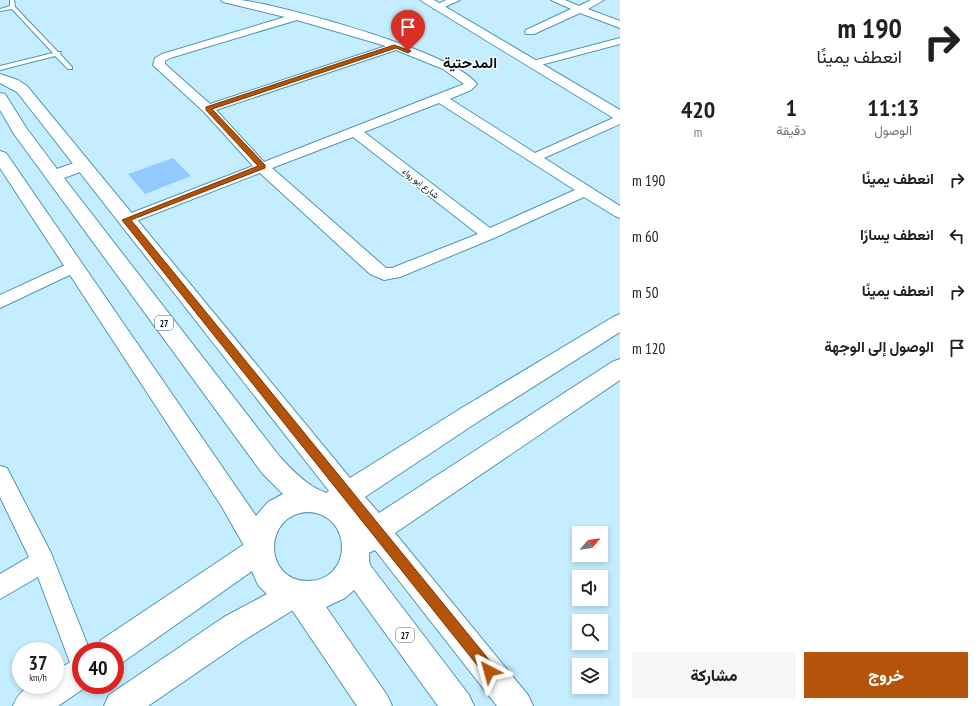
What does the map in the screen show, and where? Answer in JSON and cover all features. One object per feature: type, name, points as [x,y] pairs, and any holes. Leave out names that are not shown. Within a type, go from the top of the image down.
[{"type":"street","points":[[126,220],[467,88],[471,84],[459,73],[445,65],[367,36],[298,16],[226,0]]},
{"type":"street","points":[[426,0],[620,117]]},
{"type":"street","points":[[437,7],[455,0]]},
{"type":"street","points":[[556,0],[620,25]]},
{"type":"street","points":[[530,32],[599,0]]},
{"type":"street","points":[[298,16],[166,56],[159,60],[159,65],[208,109],[262,167],[376,270],[384,274],[394,273],[489,235],[585,191]]},
{"type":"street","points":[[533,64],[620,41]]},
{"type":"street","points":[[208,109],[396,46]]},
{"type":"street","points":[[0,78],[13,83],[22,90],[126,220],[331,501],[376,530],[517,706]]},
{"type":"street","name":"27","points":[[0,98],[20,131],[271,465],[290,485],[304,496],[331,501],[338,512],[347,520],[357,543],[356,558],[360,574],[458,706]]},
{"type":"street","points":[[440,98],[620,214]]},
{"type":"street","points":[[534,158],[620,117]]},
{"type":"street","name":"شارع ابو رواء","points":[[354,131],[489,235]]},
{"type":"street","points":[[54,176],[82,165]]},
{"type":"street","points":[[3,166],[74,266],[231,499],[259,547],[262,564],[269,577],[279,587],[296,594],[314,596],[328,592],[340,584],[349,574],[356,558],[376,530],[620,368]]},
{"type":"street","points":[[0,302],[74,266]]},
{"type":"street","points":[[124,643],[259,547],[262,531],[269,519],[279,510],[298,503],[331,501],[620,322]]},
{"type":"street","points":[[0,475],[43,561],[74,642]]},
{"type":"street","points":[[0,587],[43,561]]},
{"type":"street","points":[[120,706],[235,628],[296,594]]},
{"type":"street","points":[[296,594],[376,706]]},
{"type":"street","points":[[29,706],[72,678]]},
{"type":"lane","points":[[12,0],[13,7],[59,53],[70,68]]},
{"type":"lane","points":[[0,10],[13,7]]},
{"type":"lane","points":[[0,68],[59,53]]},
{"type":"building","points":[[173,158],[191,176],[145,194],[128,174]]},
{"type":"district","name":"المدحتية","points":[[470,62]]},
{"type":"route","points":[[408,51],[396,46],[208,109],[262,167],[126,220],[489,671]]}]
